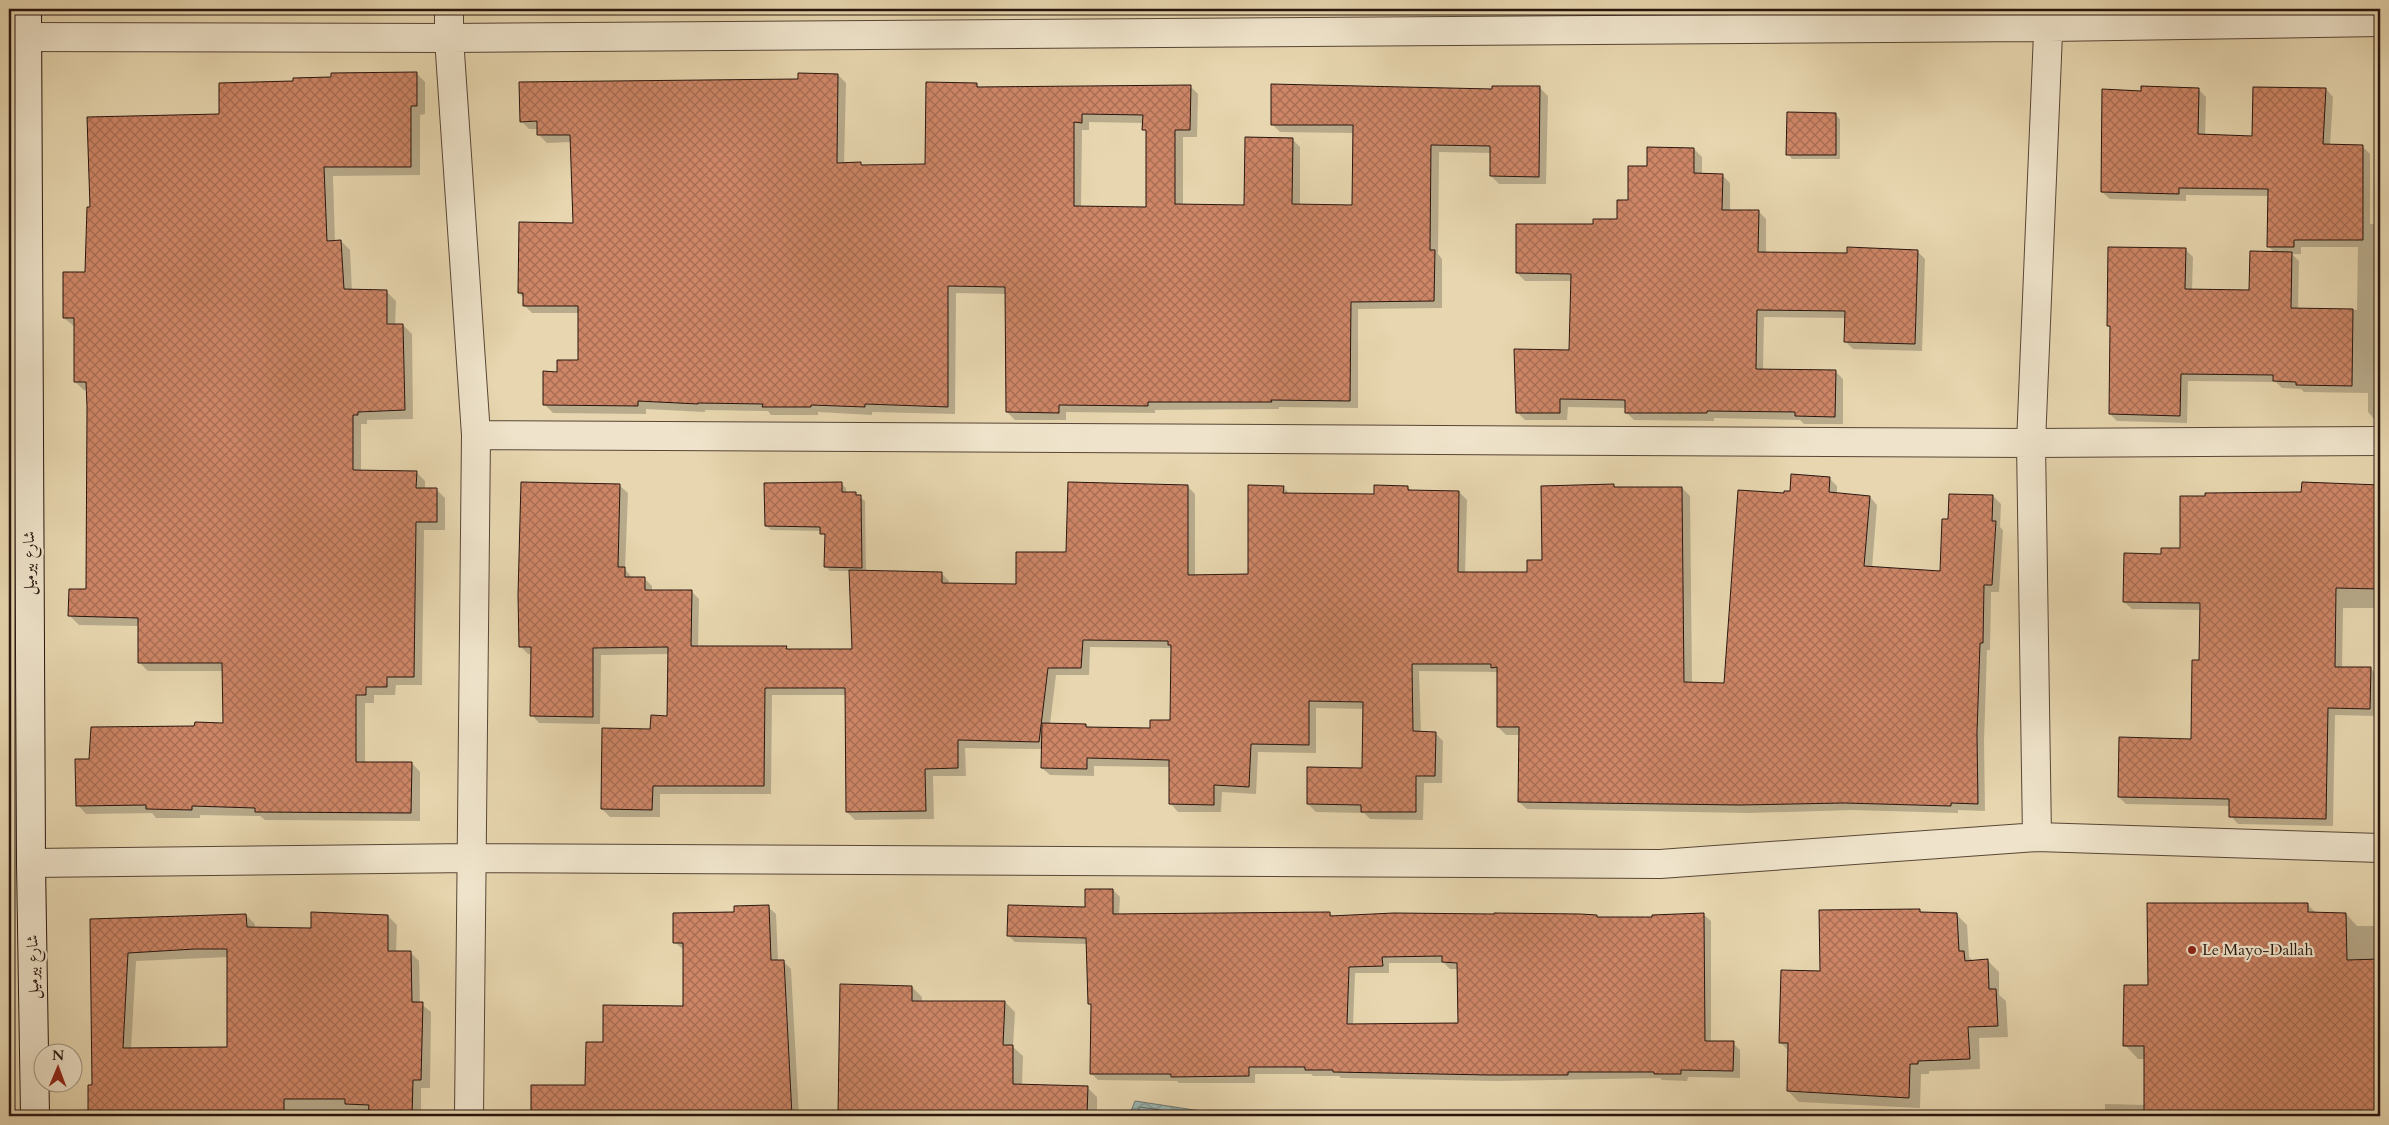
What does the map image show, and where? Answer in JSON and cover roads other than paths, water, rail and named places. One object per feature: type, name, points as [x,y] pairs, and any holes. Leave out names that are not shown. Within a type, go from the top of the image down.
[{"type":"street","name":"شارع بيرميل","points":[[27,9],[18,38],[35,1116]]},
{"type":"street","points":[[449,9],[449,38],[476,434],[469,1116]]},
{"type":"street","points":[[18,38],[449,38],[1303,20],[2049,18],[2380,22]]},
{"type":"street","points":[[2037,837],[2031,443],[2049,18]]},
{"type":"street","points":[[476,434],[2031,443],[2380,441]]},
{"type":"street","points":[[31,863],[471,858],[1660,864],[2037,837],[2380,848]]},
{"type":"water","points":[[1135,1101],[1201,1111],[1428,1116],[1129,1116]]},
{"type":"waterway","points":[[9,15],[9,84]]},
{"type":"place","name":"Le Mayo-Dallah","points":[[2192,950]]}]
